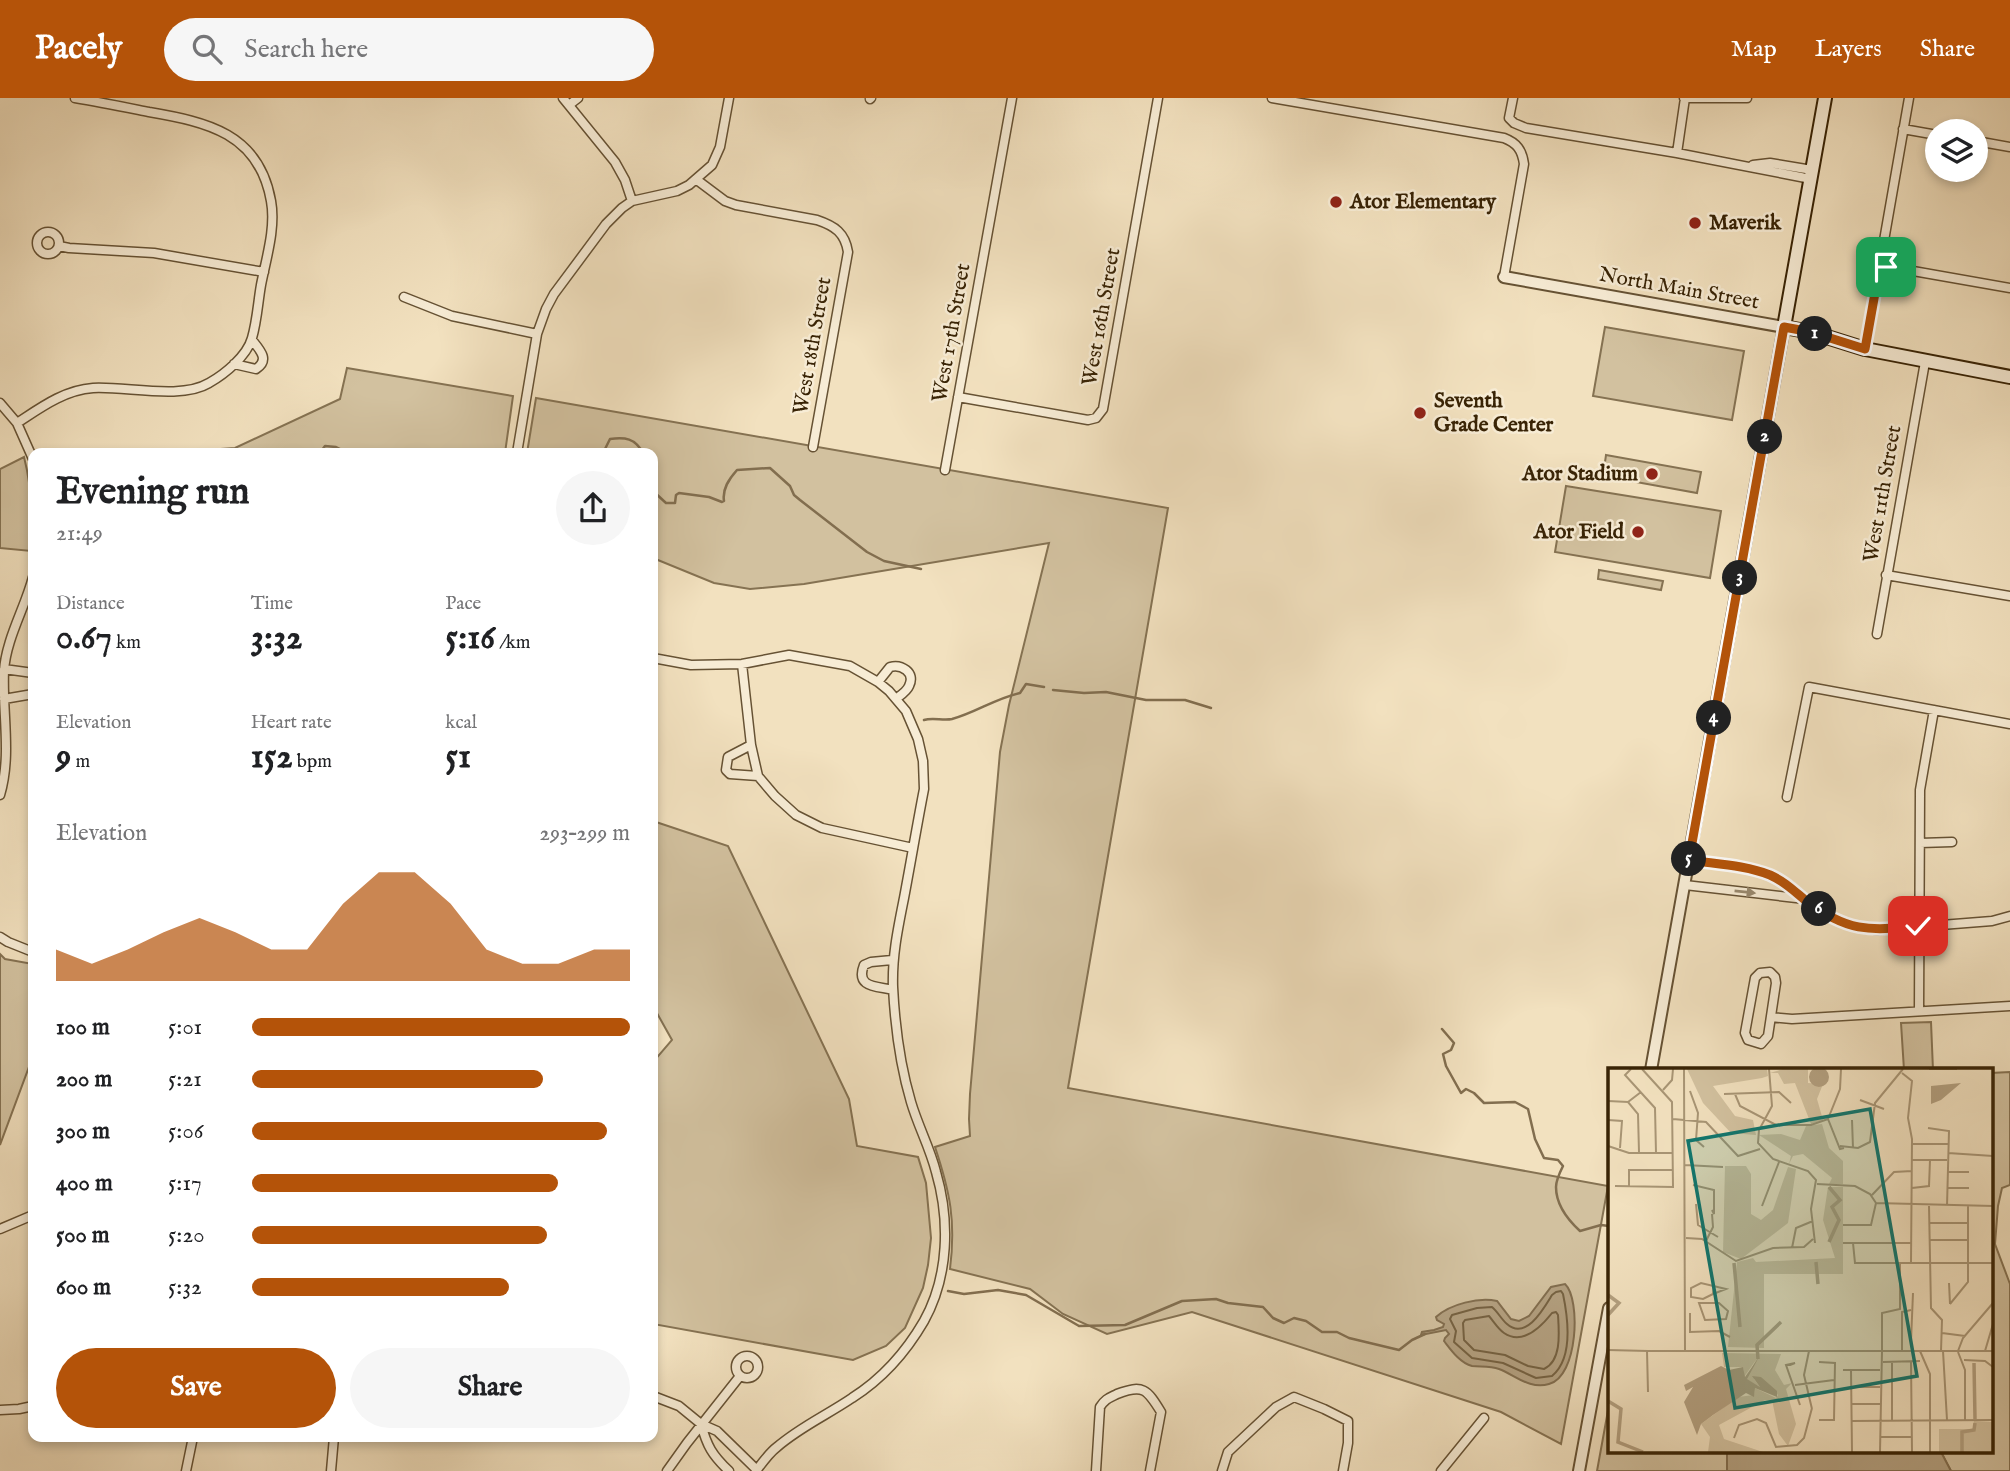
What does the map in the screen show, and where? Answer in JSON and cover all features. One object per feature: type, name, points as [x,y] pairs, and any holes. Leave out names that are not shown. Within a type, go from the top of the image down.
[{"type":"main road","points":[[1784,327],[1825,98]]},
{"type":"main road","name":"North Main Street","points":[[1784,327],[1811,332],[1865,349],[2010,377]]},
{"type":"street","points":[[17,424],[48,403],[72,392],[93,388],[184,390],[207,385],[234,364],[252,340],[270,239],[271,203],[264,176],[241,144],[219,129],[194,120],[75,98]]},
{"type":"street","points":[[578,98],[566,102],[615,162],[632,201]]},
{"type":"street","points":[[518,448],[537,334],[554,294],[606,224],[622,208],[632,201],[677,191],[697,180],[712,165],[720,147],[729,98]]},
{"type":"street","name":"West 17th Street","points":[[945,470],[1012,98]]},
{"type":"street","name":"West 16th Street","points":[[958,397],[1088,420],[1096,418],[1103,409],[1158,98]]},
{"type":"street","points":[[1272,98],[1504,138],[1516,144],[1523,155],[1524,164],[1504,278]]},
{"type":"street","points":[[1513,98],[1509,118],[1526,128],[1743,166],[1812,174]]},
{"type":"street","points":[[1677,153],[1685,98],[1747,98]]},
{"type":"street","points":[[1865,349],[1909,98]]},
{"type":"street","points":[[1903,129],[1925,133]]},
{"type":"street","points":[[1988,143],[2010,147]]},
{"type":"street","name":"West 18th Street","points":[[697,180],[725,201],[817,220],[830,224],[843,236],[848,252],[813,447]]},
{"type":"street","points":[[59,246],[154,253],[264,272]]},
{"type":"street","points":[[1880,265],[2010,288]]},
{"type":"street","name":"North Main Street","points":[[1504,278],[1784,327]]},
{"type":"street","points":[[404,297],[452,316],[537,334]]},
{"type":"street","points":[[1651,1068],[1784,327]]},
{"type":"street","points":[[234,364],[256,369],[261,365],[264,359],[252,340]]},
{"type":"street","name":"West 11th Street","points":[[1877,634],[1925,362]]},
{"type":"street","points":[[0,403],[17,424],[28,448]]},
{"type":"street","points":[[1886,575],[2010,594]]},
{"type":"street","points":[[0,795],[7,760],[4,669],[28,592]]},
{"type":"street","points":[[658,659],[691,665],[743,664],[789,655],[850,666],[878,682],[897,698],[906,711],[918,739],[923,761],[924,789],[892,960],[893,990],[902,1065],[911,1103],[937,1172],[946,1222],[940,1278],[931,1305],[908,1345],[888,1369],[853,1398],[775,1448],[757,1470],[717,1432],[701,1424],[679,1406],[658,1398]]},
{"type":"street","points":[[743,664],[751,745],[758,776],[775,796],[796,815],[822,828],[913,848]]},
{"type":"street","points":[[878,682],[890,667],[899,665],[907,669],[911,682],[897,698]]},
{"type":"street","points":[[4,669],[28,672]]},
{"type":"street","points":[[1787,797],[1809,687],[2010,724]]},
{"type":"street","points":[[4,699],[28,695]]},
{"type":"street","points":[[1919,1011],[1921,776],[1934,710]]},
{"type":"street","points":[[751,745],[728,757],[726,770],[730,774],[758,776]]},
{"type":"street","points":[[1920,843],[1952,842]]},
{"type":"street","points":[[1689,860],[1768,874],[1786,883],[1838,921],[1852,926],[1878,930],[1992,921],[2010,916]]},
{"type":"street","points":[[1685,885],[1805,899]]},
{"type":"street","points":[[0,937],[28,950]]},
{"type":"street","points":[[892,960],[870,962],[864,965],[861,972],[862,980],[867,984],[893,990]]},
{"type":"street","points":[[1770,972],[1775,976],[1771,1017],[1768,1036],[1761,1044],[1748,1040],[1745,1033],[1755,978],[1760,973],[1770,972]]},
{"type":"street","points":[[1771,1017],[1792,1019],[2010,1006]]},
{"type":"street","points":[[0,1228],[28,1217]]},
{"type":"street","points":[[1579,1471],[1608,1313]]},
{"type":"street","points":[[667,1471],[740,1376]]},
{"type":"street","points":[[1098,1470],[1095,1462],[1100,1407],[1105,1399],[1140,1388],[1151,1395],[1161,1412],[1150,1471]]},
{"type":"street","points":[[1222,1471],[1228,1452],[1276,1407],[1294,1397],[1348,1421],[1348,1443],[1343,1471]]},
{"type":"street","points":[[0,1410],[28,1408]]},
{"type":"street","points":[[1441,1471],[1484,1418]]},
{"type":"street","points":[[701,1424],[707,1446],[729,1471]]},
{"type":"street","points":[[186,1471],[192,1442]]},
{"type":"street","points":[[331,1471],[334,1442]]},
{"type":"shaded area","points":[[1605,327],[1744,351],[1732,420],[1593,396]]},
{"type":"shaded area","points":[[347,368],[513,396],[506,448],[235,448],[340,399]]},
{"type":"shaded area","points":[[536,398],[1168,508],[1068,1088],[1608,1186],[1561,1444],[1501,1412],[1192,1312],[1107,1334],[1063,1314],[1030,1289],[950,1269],[952,1221],[945,1178],[935,1147],[970,1136],[970,1094],[1000,752],[1049,543],[804,584],[750,589],[714,583],[658,560],[658,448],[528,448]]},
{"type":"shaded area","name":"Ator Stadium","points":[[1606,455],[1701,472],[1697,493],[1603,476]]},
{"type":"shaded area","points":[[24,457],[28,475],[28,551],[0,548],[0,469]]},
{"type":"shaded area","name":"Ator Field","points":[[1566,486],[1721,511],[1710,578],[1555,552]]},
{"type":"shaded area","points":[[1599,570],[1663,581],[1661,590],[1598,579]]},
{"type":"shaded area","points":[[658,823],[728,846],[849,1099],[857,1146],[918,1157],[926,1183],[931,1238],[928,1265],[923,1288],[905,1328],[886,1346],[853,1360],[658,1325],[658,1056],[672,1040],[658,1015]]},
{"type":"shaded area","points":[[0,954],[5,959],[28,963],[28,1069],[0,1145]]},
{"type":"shaded area","points":[[1931,1022],[1933,1068],[1904,1068],[1901,1023]]},
{"type":"shaded area","points":[[2010,1072],[2010,1185],[2002,1188],[1995,1244],[2010,1284],[2010,1471],[1951,1471],[1942,1454],[1993,1454],[1993,1073]]},
{"type":"shaded area","points":[[1608,1410],[1608,1454],[1727,1454],[1727,1471],[1597,1471]]},
{"type":"water","points":[[1565,1284],[1573,1305],[1574,1337],[1566,1368],[1559,1378],[1549,1384],[1535,1385],[1499,1369],[1472,1366],[1464,1362],[1444,1341],[1449,1334],[1446,1330],[1421,1335],[1422,1332],[1443,1327],[1444,1324],[1436,1317],[1442,1312],[1473,1301],[1497,1301],[1511,1319],[1519,1321],[1529,1316],[1551,1287]]},
{"type":"water","points":[[1727,1454],[1942,1454],[1951,1471],[1727,1471]]},
{"type":"waterway","points":[[606,448],[610,439],[620,438],[633,441],[640,448]]},
{"type":"waterway","points":[[324,448],[338,448]]},
{"type":"waterway","points":[[658,496],[666,503],[675,503],[679,493],[709,497],[722,502],[727,484],[737,470],[770,468],[790,486],[794,495],[867,552],[884,561],[921,569]]},
{"type":"waterway","points":[[924,720],[961,716],[1020,693],[1026,684],[1044,687]]},
{"type":"waterway","points":[[1053,690],[1106,692],[1146,700],[1185,700],[1211,708]]},
{"type":"waterway","points":[[1442,1029],[1454,1043],[1451,1050],[1443,1054],[1446,1066],[1461,1093],[1466,1089],[1484,1103],[1515,1102],[1528,1109],[1535,1139],[1544,1158],[1558,1160],[1563,1166],[1556,1187],[1560,1206],[1567,1217],[1580,1231],[1601,1225],[1608,1226]]},
{"type":"waterway","points":[[948,1291],[964,1294],[998,1290],[1026,1295],[1079,1326],[1125,1325],[1182,1301],[1216,1299],[1263,1307],[1273,1318],[1284,1323],[1294,1318],[1306,1321],[1322,1332],[1337,1332],[1349,1338],[1399,1350],[1425,1334]]},
{"type":"place","name":"Ator Elementary","points":[[1336,202]]},
{"type":"place","name":"Maverik","points":[[1695,223]]},
{"type":"place","name":"Seventh Grade Center","points":[[1420,413]]},
{"type":"place","name":"Ator Stadium","points":[[1652,474]]},
{"type":"place","name":"Ator Field","points":[[1638,532]]},
{"type":"route","points":[[1886,267],[1880,265],[1865,349],[1811,332],[1784,327],[1689,860],[1768,874],[1786,883],[1826,914],[1852,926],[1878,930],[1918,926]]}]
